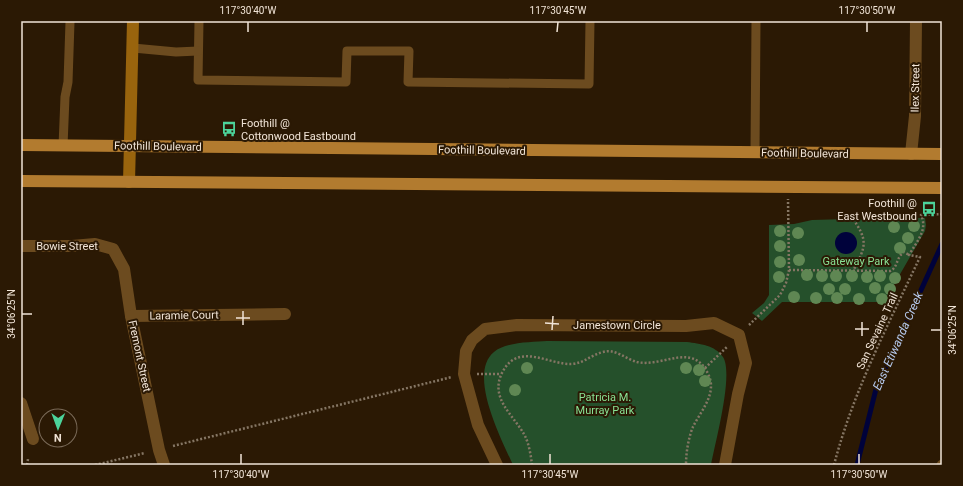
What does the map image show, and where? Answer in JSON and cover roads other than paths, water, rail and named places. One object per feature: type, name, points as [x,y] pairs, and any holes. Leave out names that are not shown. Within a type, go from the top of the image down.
[{"type":"main road","name":"Foothill Boulevard","points":[[21,145],[942,154]]},
{"type":"main road","points":[[21,181],[942,188]]},
{"type":"street","points":[[129,182],[133,21]]},
{"type":"street","name":"Ilex Street","points":[[911,154],[915,116],[916,21]]},
{"type":"street","name":"Bowie Street","points":[[21,246],[72,246],[94,244],[113,250]]},
{"type":"street","name":"Fremont Street","points":[[113,250],[124,269],[131,316],[159,450],[164,465]]},
{"type":"street","name":"Laramie Court","points":[[131,316],[285,314]]},
{"type":"street","name":"Jamestown Circle","points":[[497,465],[478,425],[464,374],[466,351],[472,340],[485,329],[517,324],[686,326],[714,323],[739,335],[746,363],[738,394],[725,465]]},
{"type":"street","points":[[21,403],[32,439]]},
{"type":"lane","points":[[199,21],[198,80],[346,82],[347,51],[409,51],[408,82],[589,84],[590,21]]},
{"type":"lane","points":[[754,152],[756,21]]},
{"type":"lane","points":[[63,146],[65,97],[68,82],[70,22]]},
{"type":"lane","points":[[133,48],[176,52],[198,51]]},
{"type":"waterway","name":"East Etiwanda Creek","points":[[857,465],[876,389],[942,244]]},
{"type":"place","name":"Foothill @ Cottonwood Eastbound","points":[[229,129]]},
{"type":"place","name":"Foothill @ East Westbound","points":[[929,209]]},
{"type":"park label","name":"Gateway Park","points":[[856,261]]},
{"type":"park label","name":"Patricia M. Murray Park","points":[[605,403]]}]
